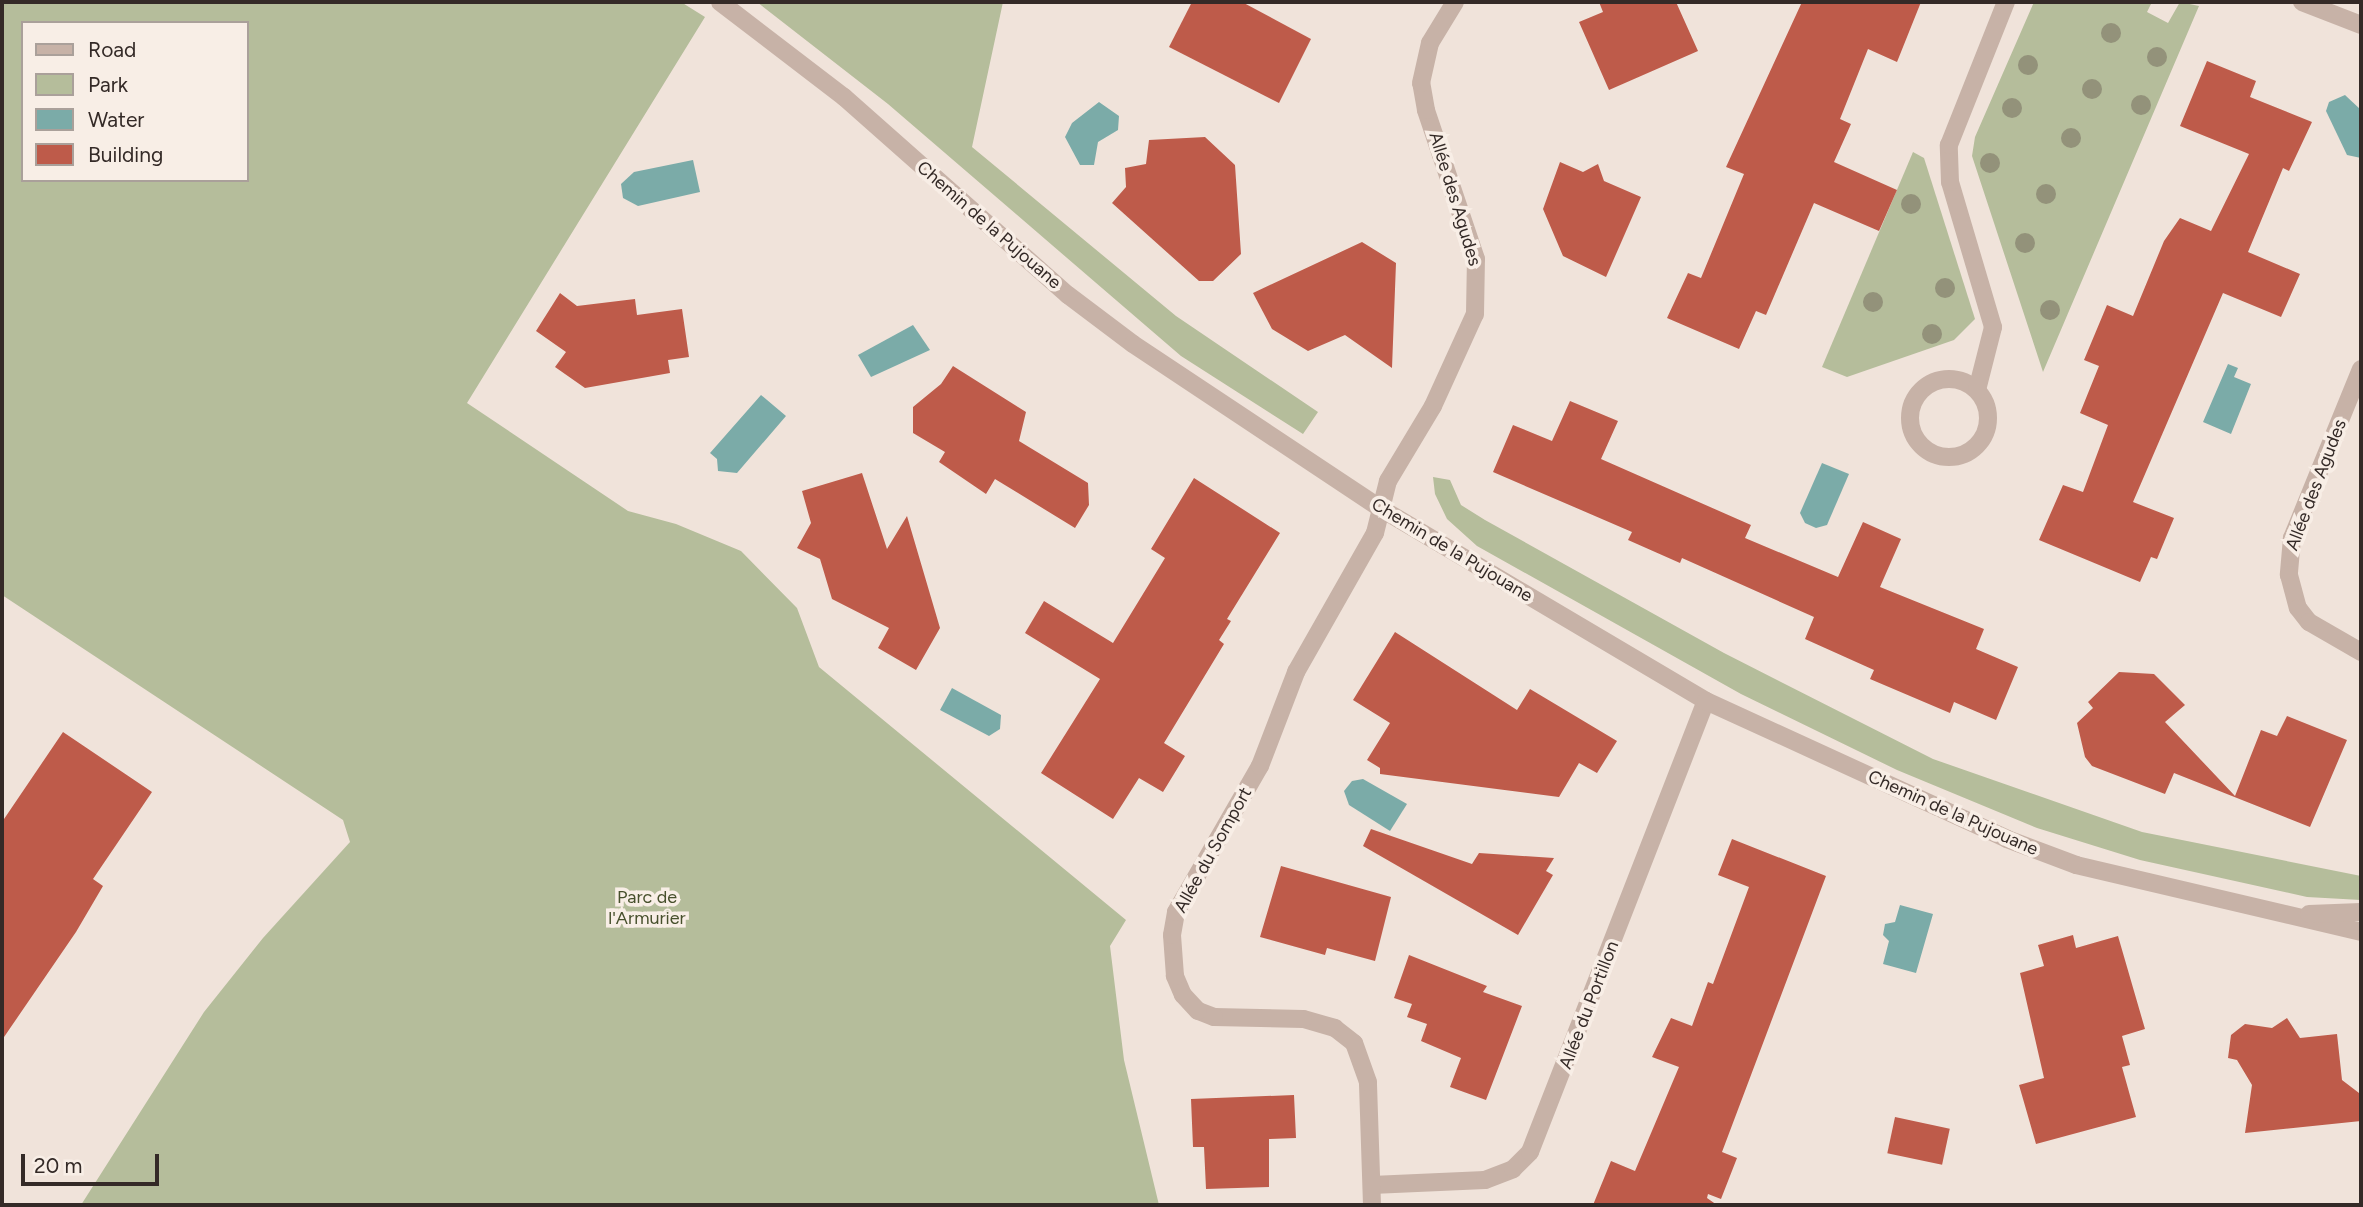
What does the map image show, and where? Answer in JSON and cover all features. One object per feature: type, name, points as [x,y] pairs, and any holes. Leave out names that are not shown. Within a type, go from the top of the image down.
[{"type":"street","name":"Chemin de la Pujouane","points":[[720,2],[844,97],[1068,295],[1144,352],[1380,508],[1706,701],[2053,856],[2286,916],[2361,932]]},
{"type":"street","name":"Allée des Agudes","points":[[1380,508],[1388,481],[1433,406],[1475,314],[1476,259],[1426,110],[1421,83],[1430,43],[1455,2]]},
{"type":"street","points":[[1977,390],[1949,379],[1921,391],[1909,419],[1921,447],[1950,458],[1978,446],[1989,418],[1977,390],[1993,327],[1950,182],[1949,145],[2006,2]]},
{"type":"street","points":[[2302,2],[2361,25]]},
{"type":"street","name":"Allée des Agudes","points":[[2361,369],[2297,527],[2289,565],[2298,608],[2322,632],[2361,652]]},
{"type":"street","name":"Allée du Somport","points":[[1372,1205],[1368,1082],[1354,1043],[1335,1028],[1303,1018],[1214,1017],[1198,1011],[1178,985],[1172,945],[1176,912],[1260,766],[1296,672],[1375,533],[1380,508]]},
{"type":"street","name":"Allée du Portillon","points":[[1371,1185],[1485,1180],[1513,1169],[1530,1153],[1706,701]]},
{"type":"street","name":"Chemin de la Pujouane","points":[[2286,916],[2361,912]]},
{"type":"green space","name":"Parc de l'Armurier","points":[[2,2],[681,2],[705,17],[467,403],[628,511],[676,524],[741,551],[797,608],[819,667],[1126,920],[1110,946],[1124,1060],[1159,1205],[81,1205],[204,1012],[263,938],[350,842],[343,820],[2,595]]},
{"type":"green space","points":[[757,2],[1003,2],[972,147],[1176,316],[1318,412],[1303,434],[1181,356],[888,104]]},
{"type":"green space","points":[[2034,2],[2152,2],[2147,12],[2168,23],[2180,2],[2199,6],[2043,372],[1972,156],[1975,137]]},
{"type":"green space","points":[[1913,152],[1924,158],[1975,319],[1954,340],[1847,377],[1822,367]]},
{"type":"green space","points":[[1433,477],[1450,480],[1461,505],[1485,520],[1724,653],[1933,759],[2142,832],[2361,876],[2361,900],[2307,897],[2140,860],[2037,828],[1897,770],[1741,694],[1477,546],[1447,519],[1435,494]]},
{"type":"water","points":[[2345,95],[2361,110],[2361,158],[2347,155],[2326,111],[2329,102]]},
{"type":"water","points":[[1099,102],[1119,116],[1118,130],[1098,142],[1094,165],[1080,165],[1065,137],[1072,123]]},
{"type":"water","points":[[693,160],[700,192],[638,206],[623,198],[621,184],[634,172]]},
{"type":"water","points":[[913,325],[930,350],[871,377],[858,355]]},
{"type":"water","points":[[2228,364],[2238,368],[2234,377],[2251,384],[2231,434],[2203,422]]},
{"type":"water","points":[[761,395],[786,416],[737,473],[718,471],[717,459],[710,453]]},
{"type":"water","points":[[1822,463],[1849,474],[1827,525],[1816,528],[1805,523],[1800,513]]},
{"type":"water","points":[[952,688],[1001,715],[1000,729],[989,736],[940,710]]},
{"type":"water","points":[[1363,779],[1407,804],[1390,831],[1349,805],[1344,791],[1352,781]]},
{"type":"water","points":[[1900,905],[1933,914],[1916,973],[1883,964],[1889,941],[1883,935],[1885,924],[1895,922]]},
{"type":"building","points":[[1192,2],[1242,2],[1311,39],[1279,103],[1169,47]]},
{"type":"building","points":[[1599,2],[1676,2],[1698,51],[1609,90],[1579,22],[1603,12]]},
{"type":"building","points":[[1802,2],[1921,2],[1897,62],[1868,49],[1840,119],[1851,124],[1834,162],[1897,190],[1879,231],[1814,203],[1766,315],[1756,311],[1739,349],[1667,318],[1688,273],[1701,278],[1744,174],[1726,167]]},
{"type":"building","points":[[2207,61],[2256,81],[2250,97],[2312,122],[2289,171],[2283,168],[2248,252],[2300,274],[2281,317],[2223,293],[2133,502],[2174,518],[2157,559],[2151,557],[2140,582],[2039,540],[2063,485],[2083,492],[2108,425],[2080,413],[2099,366],[2084,360],[2107,305],[2133,316],[2164,241],[2180,218],[2211,231],[2249,154],[2180,126]]},
{"type":"building","points":[[1205,137],[1235,165],[1241,254],[1213,281],[1199,281],[1112,203],[1126,187],[1125,168],[1146,164],[1149,140]]},
{"type":"building","points":[[1560,162],[1583,172],[1598,164],[1604,181],[1641,197],[1606,277],[1563,256],[1543,209]]},
{"type":"building","points":[[1362,242],[1396,263],[1392,368],[1345,335],[1308,351],[1272,329],[1253,293]]},
{"type":"building","points":[[560,293],[577,306],[635,299],[637,315],[682,309],[689,357],[668,360],[670,373],[585,388],[555,367],[566,352],[536,331]]},
{"type":"building","points":[[953,366],[1026,412],[1019,441],[1088,483],[1089,505],[1075,528],[995,479],[986,494],[939,462],[945,452],[913,433],[913,407],[941,384]]},
{"type":"building","points":[[1570,401],[1618,421],[1601,459],[1751,525],[1745,538],[1838,577],[1863,522],[1901,539],[1880,587],[1984,629],[1976,649],[2018,667],[1996,720],[1954,702],[1950,713],[1870,679],[1874,670],[1805,639],[1814,617],[1682,558],[1680,563],[1628,540],[1632,532],[1493,472],[1513,425],[1552,441]]},
{"type":"building","points":[[862,473],[887,549],[907,516],[940,628],[916,670],[878,648],[889,628],[832,599],[820,559],[797,548],[811,523],[802,491]]},
{"type":"building","points":[[1194,478],[1280,533],[1227,619],[1231,621],[1219,640],[1224,644],[1164,743],[1185,756],[1163,792],[1139,778],[1113,819],[1041,773],[1100,679],[1025,633],[1044,601],[1113,643],[1165,558],[1151,549]]},
{"type":"building","points":[[1395,632],[1517,710],[1530,689],[1617,741],[1597,773],[1579,763],[1559,797],[1380,774],[1380,768],[1367,760],[1390,723],[1353,700]]},
{"type":"building","points":[[2119,672],[2154,674],[2185,705],[2165,722],[2235,796],[2261,730],[2277,736],[2287,716],[2347,740],[2310,827],[2174,773],[2165,794],[2092,766],[2085,757],[2077,723],[2093,708],[2088,702]]},
{"type":"building","points":[[63,732],[152,792],[93,879],[103,886],[76,932],[2,1040],[2,822]]},
{"type":"building","points":[[1371,829],[1472,864],[1479,853],[1554,858],[1546,871],[1553,875],[1518,935],[1363,846]]},
{"type":"building","points":[[1732,839],[1826,876],[1722,1152],[1737,1158],[1721,1199],[1708,1194],[1707,1198],[1717,1205],[1593,1205],[1611,1161],[1635,1171],[1679,1067],[1652,1057],[1671,1018],[1692,1026],[1708,982],[1713,984],[1749,887],[1718,875]]},
{"type":"building","points":[[1281,866],[1391,897],[1375,961],[1327,948],[1325,955],[1260,937]]},
{"type":"building","points":[[2073,935],[2076,948],[2118,936],[2145,1029],[2122,1036],[2130,1065],[2122,1067],[2136,1117],[2036,1144],[2019,1085],[2044,1078],[2020,973],[2044,966],[2038,945]]},
{"type":"building","points":[[1409,955],[1487,986],[1483,992],[1522,1006],[1486,1100],[1450,1087],[1461,1058],[1421,1041],[1427,1024],[1407,1017],[1412,1004],[1394,998]]},
{"type":"building","points":[[2287,1018],[2300,1038],[2337,1034],[2342,1080],[2359,1093],[2361,1121],[2245,1133],[2252,1085],[2237,1060],[2228,1058],[2231,1035],[2245,1024],[2272,1028]]},
{"type":"building","points":[[1294,1095],[1296,1138],[1269,1139],[1269,1187],[1206,1189],[1204,1147],[1193,1147],[1191,1099]]},
{"type":"building","points":[[1895,1117],[1950,1129],[1942,1165],[1887,1153]]}]
